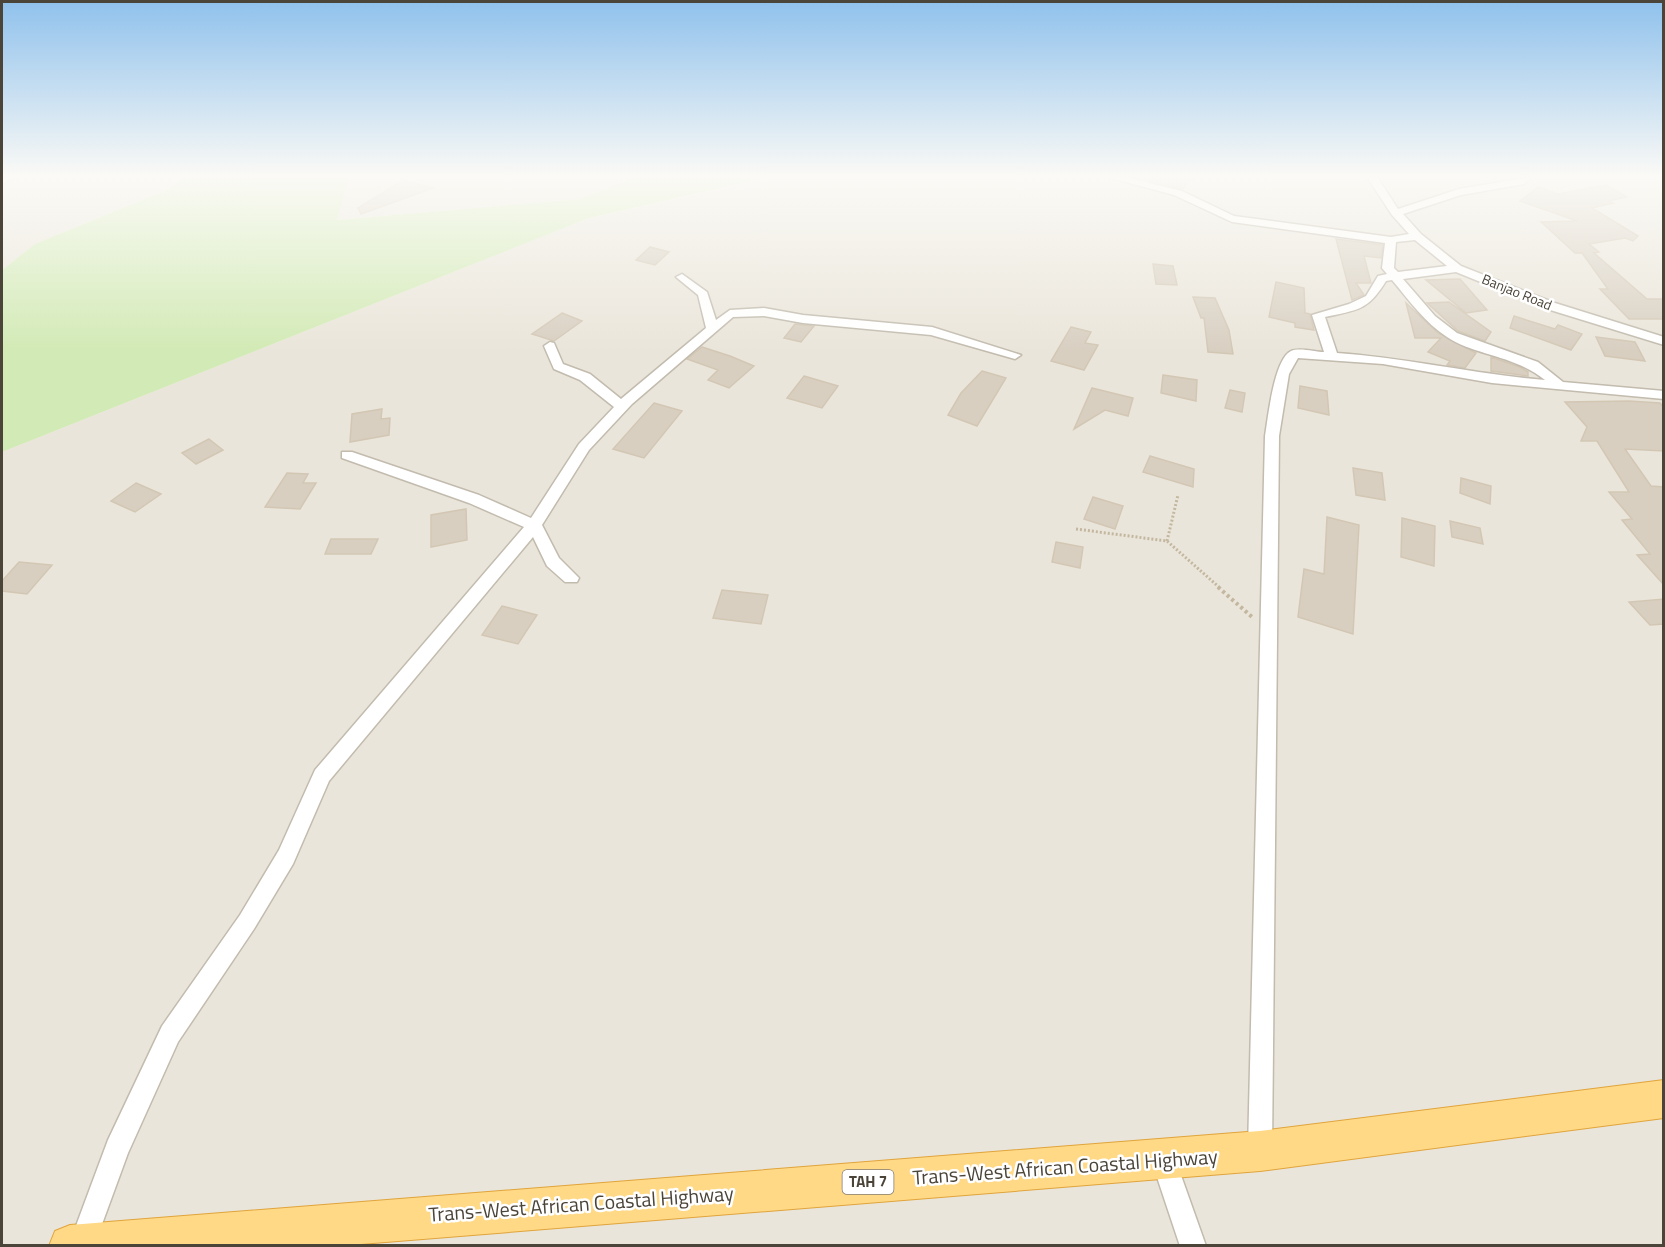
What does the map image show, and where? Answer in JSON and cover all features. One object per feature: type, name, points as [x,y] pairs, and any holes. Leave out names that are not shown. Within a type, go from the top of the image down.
[{"type":"highway","name":"Trans-West African Coastal Highway","points":[[76,1245],[1260,1151],[1664,1099]]},
{"type":"street","points":[[1355,235],[1391,240],[1418,236]]},
{"type":"street","name":"Banjao Road","points":[[1418,236],[1457,268],[1551,306],[1664,341]]},
{"type":"street","points":[[1391,240],[1388,268],[1431,319],[1453,336],[1534,365],[1560,386]]},
{"type":"street","points":[[1332,357],[1318,315],[1353,307],[1370,298],[1382,278],[1457,268]]},
{"type":"street","points":[[682,277],[703,294],[712,330]]},
{"type":"street","points":[[76,1245],[170,1034],[247,922],[286,857],[322,776],[534,525],[584,447],[622,407],[730,314],[765,312],[803,319],[932,331],[1014,355]]},
{"type":"street","points":[[550,346],[558,366],[585,377],[622,407]]},
{"type":"street","points":[[1260,1151],[1272,436],[1283,374],[1294,354],[1383,360],[1492,379],[1664,395]]},
{"type":"street","points":[[347,455],[474,499],[534,525],[554,562],[571,578]]},
{"type":"street","points":[[1163,1159],[1193,1245]]},
{"type":"path","points":[[1167,541],[1178,495]]},
{"type":"path","points":[[1076,530],[1167,541],[1267,631]]},
{"type":"shaded area","points":[[2,235],[56,235],[35,244],[2,270]]},
{"type":"shaded area","points":[[546,235],[1663,235],[1663,1245],[2,1246],[2,452]]},
{"type":"green space","points":[[56,235],[546,235],[2,452],[2,270],[35,244]]},
{"type":"building","points":[[1555,235],[1638,236],[1633,241],[1625,238],[1589,244],[1599,252],[1594,253],[1647,299],[1664,299],[1664,319],[1629,319],[1600,289],[1608,289],[1582,253],[1575,253]]},
{"type":"building","points":[[1336,239],[1383,245],[1381,258],[1364,256],[1371,283],[1356,283],[1364,295],[1352,300]]},
{"type":"building","points":[[650,247],[669,252],[655,265],[636,260]]},
{"type":"building","points":[[1153,264],[1173,266],[1177,285],[1156,284]]},
{"type":"building","points":[[1460,279],[1487,310],[1466,313],[1426,280]]},
{"type":"building","points":[[1276,282],[1304,288],[1305,313],[1310,314],[1314,330],[1295,327],[1295,323],[1269,317]]},
{"type":"building","points":[[1193,297],[1215,298],[1229,330],[1233,354],[1208,352],[1204,318],[1201,318]]},
{"type":"building","points":[[1449,302],[1491,332],[1485,341],[1458,331],[1427,303]]},
{"type":"building","points":[[1406,303],[1438,333],[1476,353],[1465,368],[1447,365],[1450,361],[1428,352],[1441,338],[1415,338]]},
{"type":"building","points":[[562,313],[582,321],[554,341],[532,334]]},
{"type":"building","points":[[1514,316],[1555,329],[1558,325],[1582,334],[1571,350],[1510,328]]},
{"type":"building","points":[[795,324],[814,326],[801,342],[784,338]]},
{"type":"building","points":[[1071,327],[1091,332],[1085,343],[1098,345],[1084,370],[1051,361]]},
{"type":"building","points":[[1596,337],[1635,342],[1645,361],[1605,356]]},
{"type":"building","points":[[702,347],[754,366],[729,388],[708,380],[718,370],[687,359]]},
{"type":"building","points":[[1491,357],[1520,367],[1528,372],[1528,376],[1491,371]]},
{"type":"building","points":[[982,371],[1006,378],[977,426],[948,415],[961,393]]},
{"type":"building","points":[[1163,375],[1197,380],[1196,401],[1161,393]]},
{"type":"building","points":[[804,376],[838,386],[822,408],[787,398]]},
{"type":"building","points":[[1300,386],[1327,391],[1329,415],[1298,408]]},
{"type":"building","points":[[1092,388],[1133,398],[1128,416],[1105,410],[1074,429]]},
{"type":"building","points":[[1230,390],[1245,393],[1242,412],[1225,408]]},
{"type":"building","points":[[1565,402],[1660,403],[1664,408],[1664,451],[1625,449],[1651,486],[1664,487],[1664,585],[1637,555],[1650,554],[1622,520],[1632,519],[1609,492],[1629,492],[1597,441],[1581,441],[1587,427]]},
{"type":"building","points":[[654,403],[682,411],[644,458],[613,449]]},
{"type":"building","points":[[382,409],[381,419],[390,418],[389,435],[350,442],[352,414]]},
{"type":"building","points":[[209,439],[223,450],[196,464],[182,453]]},
{"type":"building","points":[[1150,456],[1194,469],[1193,487],[1143,472]]},
{"type":"building","points":[[1353,468],[1382,473],[1385,500],[1356,495]]},
{"type":"building","points":[[287,473],[308,474],[303,483],[316,483],[300,509],[265,507]]},
{"type":"building","points":[[1461,478],[1491,486],[1490,504],[1460,493]]},
{"type":"building","points":[[136,483],[161,494],[135,512],[111,501]]},
{"type":"building","points":[[1093,497],[1123,506],[1115,529],[1084,519]]},
{"type":"building","points":[[466,509],[467,540],[431,547],[431,515]]},
{"type":"building","points":[[1327,517],[1359,525],[1353,634],[1298,617],[1304,569],[1324,574]]},
{"type":"building","points":[[1402,518],[1435,526],[1434,566],[1401,557]]},
{"type":"building","points":[[1450,521],[1480,528],[1483,544],[1452,537]]},
{"type":"building","points":[[331,539],[378,539],[371,554],[325,554]]},
{"type":"building","points":[[1056,542],[1083,547],[1080,568],[1052,562]]},
{"type":"building","points":[[19,562],[52,565],[27,594],[2,591],[2,581]]},
{"type":"building","points":[[722,590],[768,595],[761,624],[713,618]]},
{"type":"building","points":[[1664,599],[1664,624],[1650,625],[1629,602]]},
{"type":"building","points":[[502,606],[537,615],[518,644],[482,635]]}]
